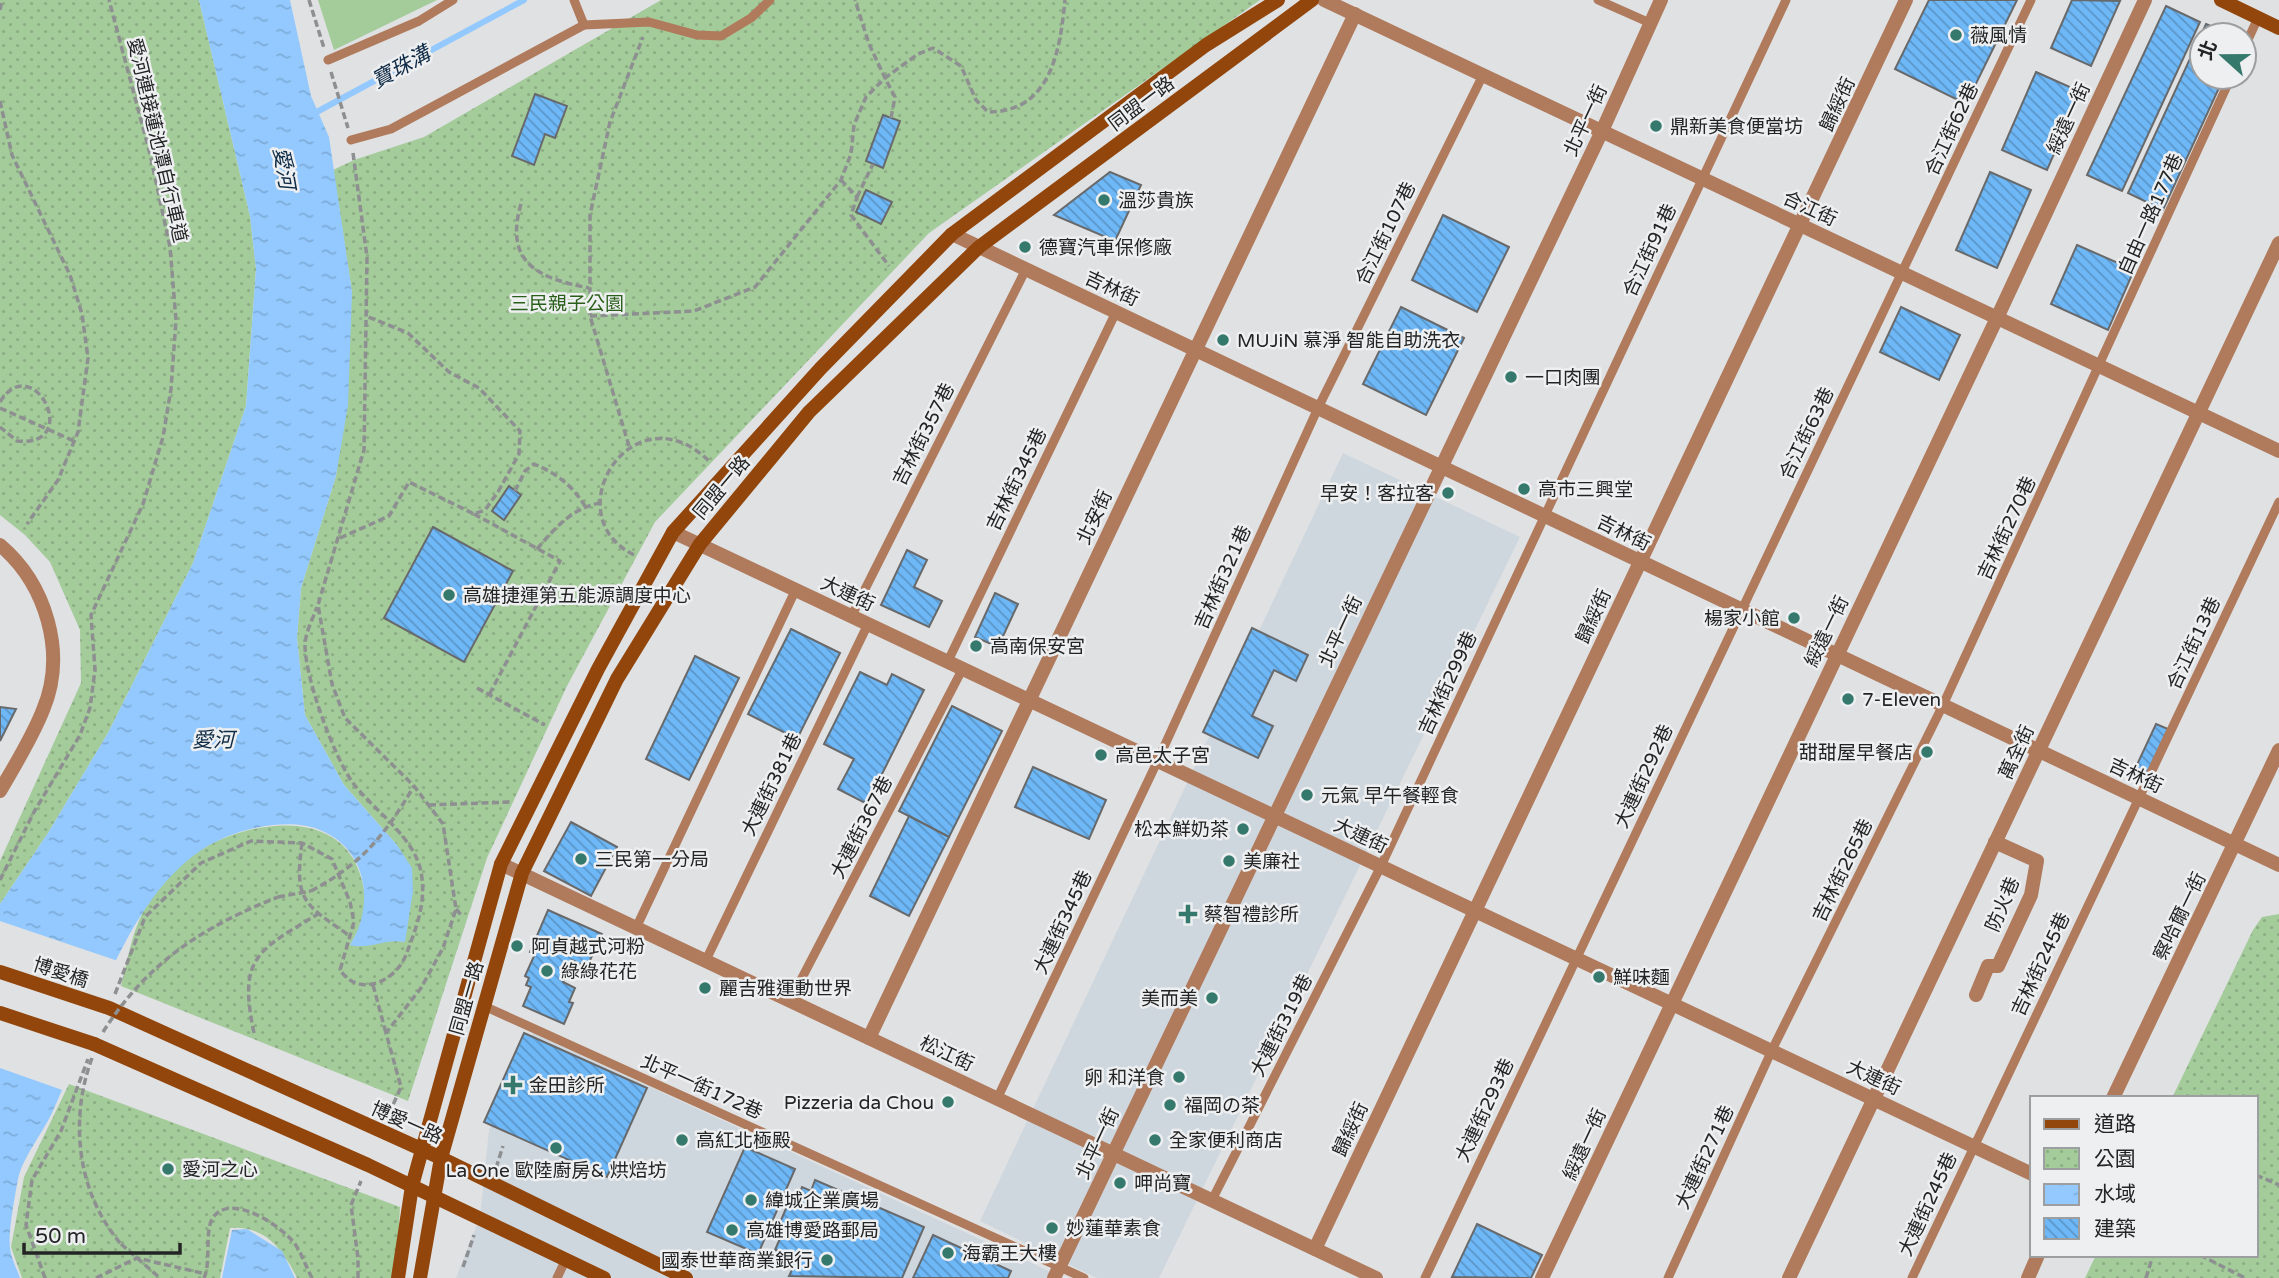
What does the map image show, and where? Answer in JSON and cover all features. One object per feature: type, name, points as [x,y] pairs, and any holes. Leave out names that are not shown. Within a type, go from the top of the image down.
[{"type":"street","name":"同盟一路","points":[[398,1278],[412,1186],[501,864],[598,668],[673,531],[820,369],[952,234],[1195,53],[1278,0]]},
{"type":"street","name":"同盟一路","points":[[420,1278],[441,1158],[522,873],[617,679],[700,544],[809,412],[979,247],[1312,0]]},
{"type":"street","name":"合江街","points":[[1324,0],[2279,451]]},
{"type":"street","name":"北平一街","points":[[1057,1272],[1602,131],[1661,0]]},
{"type":"street","name":"歸綏街","points":[[1315,1249],[1802,225],[1906,0]]},
{"type":"street","name":"綏遠一街","points":[[1542,1278],[2145,0]]},
{"type":"street","points":[[2221,0],[2279,28]]},
{"type":"street","name":"北安街","points":[[869,1038],[1355,14]]},
{"type":"street","name":"吉林街","points":[[952,234],[2279,865]]},
{"type":"street","name":"萬全街","points":[[1789,1278],[2279,243]]},
{"type":"street","name":"大連街","points":[[673,531],[2030,1173]]},
{"type":"street","points":[[0,545],[18,560],[36,589],[50,623],[53,650],[52,678],[44,709],[0,791]]},
{"type":"street","name":"察哈爾一街","points":[[2114,1096],[2279,750]]},
{"type":"street","name":"防火巷","points":[[1976,995],[1988,966],[1998,966],[2031,895],[2037,861],[1995,842]]},
{"type":"street","name":"松江街","points":[[501,864],[1376,1278]]},
{"type":"street","name":"博愛橋","points":[[0,972],[109,1008]]},
{"type":"street","name":"博愛一路","points":[[109,1008],[441,1158],[686,1278]]},
{"type":"street","points":[[0,1013],[96,1046],[433,1195],[604,1278]]},
{"type":"street","points":[[2028,1278],[2037,1257]]},
{"type":"lane","points":[[328,60],[419,22],[453,0]]},
{"type":"lane","points":[[574,0],[584,25]]},
{"type":"lane","points":[[351,140],[391,129],[584,25],[649,22],[697,35],[721,36],[751,18],[770,0]]},
{"type":"lane","points":[[1598,0],[1650,23]]},
{"type":"lane","name":"合江街91巷","points":[[1544,515],[1786,0]]},
{"type":"lane","name":"合江街62巷","points":[[1903,273],[2031,0]]},
{"type":"lane","name":"合江街107巷","points":[[1318,408],[1483,75]]},
{"type":"lane","name":"自由一路177巷","points":[[2100,366],[2225,91]]},
{"type":"lane","name":"吉林街357巷","points":[[852,615],[1026,269]]},
{"type":"lane","name":"合江街63巷","points":[[1741,609],[1903,273]]},
{"type":"lane","name":"吉林街345巷","points":[[948,661],[1116,312]]},
{"type":"lane","name":"吉林街270巷","points":[[1943,705],[2100,366]]},
{"type":"lane","name":"吉林街321巷","points":[[1158,760],[1318,408]]},
{"type":"lane","name":"合江街13巷","points":[[2139,798],[2279,502]]},
{"type":"lane","name":"吉林街299巷","points":[[1381,866],[1544,515]]},
{"type":"lane","points":[[636,928],[796,589]]},
{"type":"lane","name":"大連街292巷","points":[[1576,958],[1741,609]]},
{"type":"lane","name":"大連街381巷","points":[[706,960],[868,624]]},
{"type":"lane","name":"大連街367巷","points":[[790,1001],[963,668]]},
{"type":"lane","name":"吉林街265巷","points":[[1772,1051],[1943,705]]},
{"type":"lane","name":"大連街345巷","points":[[997,1099],[1158,760]]},
{"type":"lane","name":"吉林街245巷","points":[[1973,1146],[2139,798]]},
{"type":"lane","name":"大連街319巷","points":[[1212,1200],[1381,866]]},
{"type":"lane","name":"大連街293巷","points":[[1425,1278],[1576,958]]},
{"type":"lane","name":"北平一街172巷","points":[[484,1006],[1057,1272],[1084,1278]]},
{"type":"lane","name":"大連街271巷","points":[[1668,1278],[1772,1051]]},
{"type":"lane","name":"大連街245巷","points":[[1912,1278],[1973,1146]]},
{"type":"lane","points":[[557,1278],[566,1259]]},
{"type":"path","points":[[0,10],[2,0]]},
{"type":"path","name":"愛河連接蓮池潭自行車道","points":[[0,880],[34,812],[80,735],[90,708],[95,670],[91,615],[143,504],[163,437],[171,389],[176,320],[170,247],[150,154],[109,0]]},
{"type":"path","points":[[160,1278],[107,1229],[93,1200],[82,1164],[79,1112],[81,1092],[96,1046],[145,917],[201,863],[251,841],[302,843],[332,859],[350,902],[354,922],[340,970],[356,985],[373,985],[387,980],[404,960],[422,912],[421,872],[413,853],[352,782],[318,712],[305,643],[340,538],[364,450],[367,257],[351,140],[309,0]]},
{"type":"path","points":[[855,0],[869,44],[895,97],[891,118]]},
{"type":"path","points":[[590,316],[694,311],[755,287],[841,180],[851,154],[854,125],[866,97],[886,78],[918,54],[933,48],[961,66],[976,100],[988,111],[1007,112],[1026,104],[1048,78],[1062,37],[1065,0]]},
{"type":"path","points":[[629,446],[590,316],[590,215],[610,122],[649,22]]},
{"type":"path","points":[[0,101],[12,155],[54,236],[82,314],[88,358],[85,397],[74,440],[58,480],[27,524]]},
{"type":"path","points":[[873,164],[851,215],[889,265]]},
{"type":"path","points":[[841,180],[857,197]]},
{"type":"path","points":[[522,204],[515,226],[516,244],[531,268],[557,282],[589,288]]},
{"type":"path","points":[[366,316],[408,332],[449,372],[479,388],[520,431],[519,453],[498,492],[485,510],[474,514]]},
{"type":"path","points":[[0,402],[17,388],[35,390],[48,402],[51,411],[47,428],[41,435],[26,442],[9,437],[0,427]]},
{"type":"path","points":[[0,408],[74,440]]},
{"type":"path","points":[[634,555],[624,550],[612,537],[600,502],[607,472],[617,457],[629,446],[643,440],[675,441],[700,451],[709,461]]},
{"type":"path","points":[[515,491],[525,471],[534,464],[558,475],[575,489],[585,506]]},
{"type":"path","points":[[340,538],[389,516],[409,482],[559,561],[489,695]]},
{"type":"path","points":[[537,549],[565,519],[585,506],[600,502]]},
{"type":"path","points":[[318,606],[332,684],[345,718],[414,786],[443,824],[456,909],[443,948],[421,988],[386,1033]]},
{"type":"path","points":[[477,688],[545,726]]},
{"type":"path","points":[[45,1278],[26,1225],[32,1180],[61,1131],[96,1046],[121,1004],[155,968],[211,929],[278,897],[301,895],[311,891],[353,866],[387,829],[414,786]]},
{"type":"path","points":[[429,805],[510,802]]},
{"type":"path","points":[[302,843],[297,878],[301,895],[318,914],[350,936]]},
{"type":"path","points":[[456,909],[462,916]]},
{"type":"path","points":[[254,1033],[247,998],[251,968],[265,946],[318,914]]},
{"type":"path","points":[[373,985],[401,1087],[397,1096]]},
{"type":"path","points":[[2258,1176],[2279,1185]]},
{"type":"path","points":[[353,1199],[351,1205],[358,1278]]},
{"type":"path","points":[[96,1278],[137,1258],[205,1276],[210,1250],[208,1227],[215,1214],[226,1208],[241,1208],[254,1213],[294,1242],[312,1278]]},
{"type":"path","points":[[2146,1278],[2152,1257]]},
{"type":"path","points":[[2204,1257],[2245,1278]]},
{"type":"shaded area","points":[[1343,453],[1520,537],[1159,1278],[1097,1278],[980,1221]]},
{"type":"shaded area","points":[[533,1033],[1062,1278],[456,1278],[480,1217],[489,1130]]},
{"type":"green space","points":[[0,0],[199,0],[250,216],[256,269],[246,406],[193,563],[108,733],[48,833],[0,904],[0,861],[81,683],[80,630],[50,562],[25,535],[0,515]]},
{"type":"green space","points":[[318,0],[437,0],[334,50]]},
{"type":"green space","name":"三民親子公園","points":[[661,0],[1260,0],[929,233],[655,522],[567,686],[487,858],[408,1101],[121,986],[138,922],[168,877],[204,848],[224,838],[269,827],[314,829],[334,838],[349,853],[360,874],[365,902],[359,928],[350,945],[405,942],[397,845],[344,785],[305,715],[297,638],[301,588],[336,476],[352,292],[333,170],[354,160],[424,137]]},
{"type":"green space","points":[[2279,914],[2279,1278],[2085,1278],[2095,1257],[2258,1257],[2258,1096],[2173,1096],[2253,930],[2262,917]]},
{"type":"green space","points":[[69,1084],[400,1207],[396,1278],[297,1278],[279,1249],[263,1235],[242,1228],[230,1228],[220,1278],[22,1278],[11,1247],[24,1177]]},
{"type":"water","name":"愛河","points":[[199,0],[290,0],[311,96],[329,137],[352,292],[348,405],[336,476],[301,588],[297,638],[305,715],[344,785],[397,845],[412,868],[413,891],[405,942],[391,941],[357,946],[350,945],[363,913],[364,896],[357,864],[348,850],[320,830],[291,824],[244,831],[203,849],[175,872],[130,933],[95,1007],[52,1113],[24,1162],[18,1179],[10,1241],[20,1278],[0,1278],[0,904],[48,833],[108,733],[193,563],[246,406],[256,269],[250,216]]},
{"type":"water","points":[[247,1229],[282,1251],[295,1278],[222,1278],[232,1230]]},
{"type":"pier","points":[[0,921],[121,962],[65,1091],[0,1068]]},
{"type":"building","name":"薇風情","points":[[1929,0],[2017,0],[1966,104],[1895,69]]},
{"type":"building","points":[[2072,0],[2120,1],[2091,66],[2051,48]]},
{"type":"building","points":[[2166,6],[2198,21],[2188,21],[2188,48],[2122,191],[2087,175]]},
{"type":"building","points":[[2188,63],[2188,91],[2218,91],[2163,210],[2128,193]]},
{"type":"building","points":[[2036,72],[2081,92],[2047,170],[2002,150]]},
{"type":"building","points":[[535,94],[567,106],[555,138],[545,134],[534,165],[512,156]]},
{"type":"building","points":[[883,115],[900,121],[883,168],[866,161]]},
{"type":"building","name":"溫莎貴族","points":[[1110,172],[1141,185],[1115,241],[1054,215]]},
{"type":"building","points":[[1990,172],[2031,190],[1997,268],[1956,250]]},
{"type":"building","points":[[866,190],[892,202],[881,224],[856,212]]},
{"type":"building","points":[[1443,215],[1509,247],[1477,312],[1412,280]]},
{"type":"building","points":[[2077,245],[2134,270],[2108,330],[2051,304]]},
{"type":"building","points":[[1401,307],[1464,338],[1426,415],[1363,384]]},
{"type":"building","points":[[1901,307],[1960,335],[1939,380],[1880,352]]},
{"type":"building","points":[[509,486],[521,495],[504,520],[492,511]]},
{"type":"building","name":"高雄捷運第五能源調度中心","points":[[433,527],[513,571],[464,662],[384,618]]},
{"type":"building","points":[[907,550],[927,560],[914,587],[942,601],[929,627],[881,605]]},
{"type":"building","points":[[995,593],[1018,604],[998,647],[975,637]]},
{"type":"building","points":[[1252,628],[1308,655],[1296,681],[1274,670],[1252,716],[1273,726],[1258,758],[1203,732]]},
{"type":"building","points":[[791,629],[840,653],[797,739],[748,714]]},
{"type":"building","points":[[695,656],[739,678],[689,780],[646,759]]},
{"type":"building","points":[[860,672],[887,685],[892,674],[924,690],[867,804],[838,789],[854,759],[824,744]]},
{"type":"building","points":[[952,706],[1002,731],[949,837],[899,811]]},
{"type":"building","points":[[0,707],[16,709],[0,741]]},
{"type":"building","points":[[2156,724],[2168,729],[2147,774],[2135,769]]},
{"type":"building","points":[[1033,767],[1106,800],[1089,839],[1015,807]]},
{"type":"building","points":[[909,816],[949,837],[909,916],[870,896]]},
{"type":"building","name":"三民第一分局","points":[[571,822],[617,847],[591,896],[544,871]]},
{"type":"building","name":"綠綠花花","points":[[548,910],[602,934],[587,967],[572,960],[563,982],[575,988],[569,1002],[573,1003],[564,1024],[523,1006],[531,987],[526,985],[529,978],[525,976],[535,954],[530,952]]},
{"type":"building","points":[[524,1033],[647,1088],[607,1177],[484,1122]]},
{"type":"building","name":"緯城企業廣場","points":[[745,1147],[795,1169],[758,1254],[707,1232]]},
{"type":"building","points":[[815,1180],[924,1227],[902,1278],[789,1276],[793,1268],[782,1263],[786,1254],[775,1250],[782,1234],[776,1232],[790,1199],[796,1202],[802,1187],[811,1191]]},
{"type":"building","points":[[1477,1224],[1542,1255],[1531,1278],[1452,1277]]},
{"type":"building","name":"海霸王大樓","points":[[933,1235],[1011,1271],[1008,1278],[913,1278]]},
{"type":"waterway","name":"寶珠溝","points":[[313,114],[524,0]]},
{"type":"place","name":"薇風情","points":[[1956,35]]},
{"type":"place","name":"鼎新美食便當坊","points":[[1656,126]]},
{"type":"place","name":"溫莎貴族","points":[[1104,200]]},
{"type":"place","name":"德寶汽車保修廠","points":[[1025,247]]},
{"type":"place","name":"MUJiN 慕淨 智能自助洗衣","points":[[1223,340]]},
{"type":"place","name":"一口肉團","points":[[1511,377]]},
{"type":"place","name":"高市三興堂","points":[[1524,489]]},
{"type":"place","name":"早安！客拉客","points":[[1448,493]]},
{"type":"place","name":"高雄捷運第五能源調度中心","points":[[449,595]]},
{"type":"place","name":"楊家小館","points":[[1794,618]]},
{"type":"place","name":"高南保安宮","points":[[976,646]]},
{"type":"place","name":"7-Eleven","points":[[1848,699]]},
{"type":"place","name":"甜甜屋早餐店","points":[[1927,752]]},
{"type":"place","name":"高邑太子宮","points":[[1101,755]]},
{"type":"place","name":"元氣 早午餐輕食","points":[[1307,795]]},
{"type":"place","name":"松本鮮奶茶","points":[[1243,829]]},
{"type":"place","name":"三民第一分局","points":[[581,859]]},
{"type":"place","name":"美廉社","points":[[1229,861]]},
{"type":"place","name":"蔡智禮診所","points":[[1188,914]]},
{"type":"place","name":"阿貞越式河粉","points":[[517,946]]},
{"type":"place","name":"綠綠花花","points":[[547,971]]},
{"type":"place","name":"鮮味麵","points":[[1599,977]]},
{"type":"place","name":"麗吉雅運動世界","points":[[705,988]]},
{"type":"place","name":"美而美","points":[[1212,998]]},
{"type":"place","name":"卵 和洋食","points":[[1179,1077]]},
{"type":"place","name":"金田診所","points":[[513,1085]]},
{"type":"place","name":"Pizzeria da Chou","points":[[948,1102]]},
{"type":"place","name":"福岡の茶","points":[[1170,1105]]},
{"type":"place","name":"高紅北極殿","points":[[682,1140]]},
{"type":"place","name":"全家便利商店","points":[[1155,1140]]},
{"type":"place","name":"La One 歐陸廚房& 烘焙坊","points":[[556,1148]]},
{"type":"place","name":"愛河之心","points":[[168,1169]]},
{"type":"place","name":"呷尚寶","points":[[1120,1183]]},
{"type":"place","name":"緯城企業廣場","points":[[751,1200]]},
{"type":"place","name":"妙蓮華素食","points":[[1052,1228]]},
{"type":"place","name":"高雄博愛路郵局","points":[[732,1230]]},
{"type":"place","name":"海霸王大樓","points":[[948,1253]]},
{"type":"place","name":"國泰世華商業銀行","points":[[827,1260]]}]
